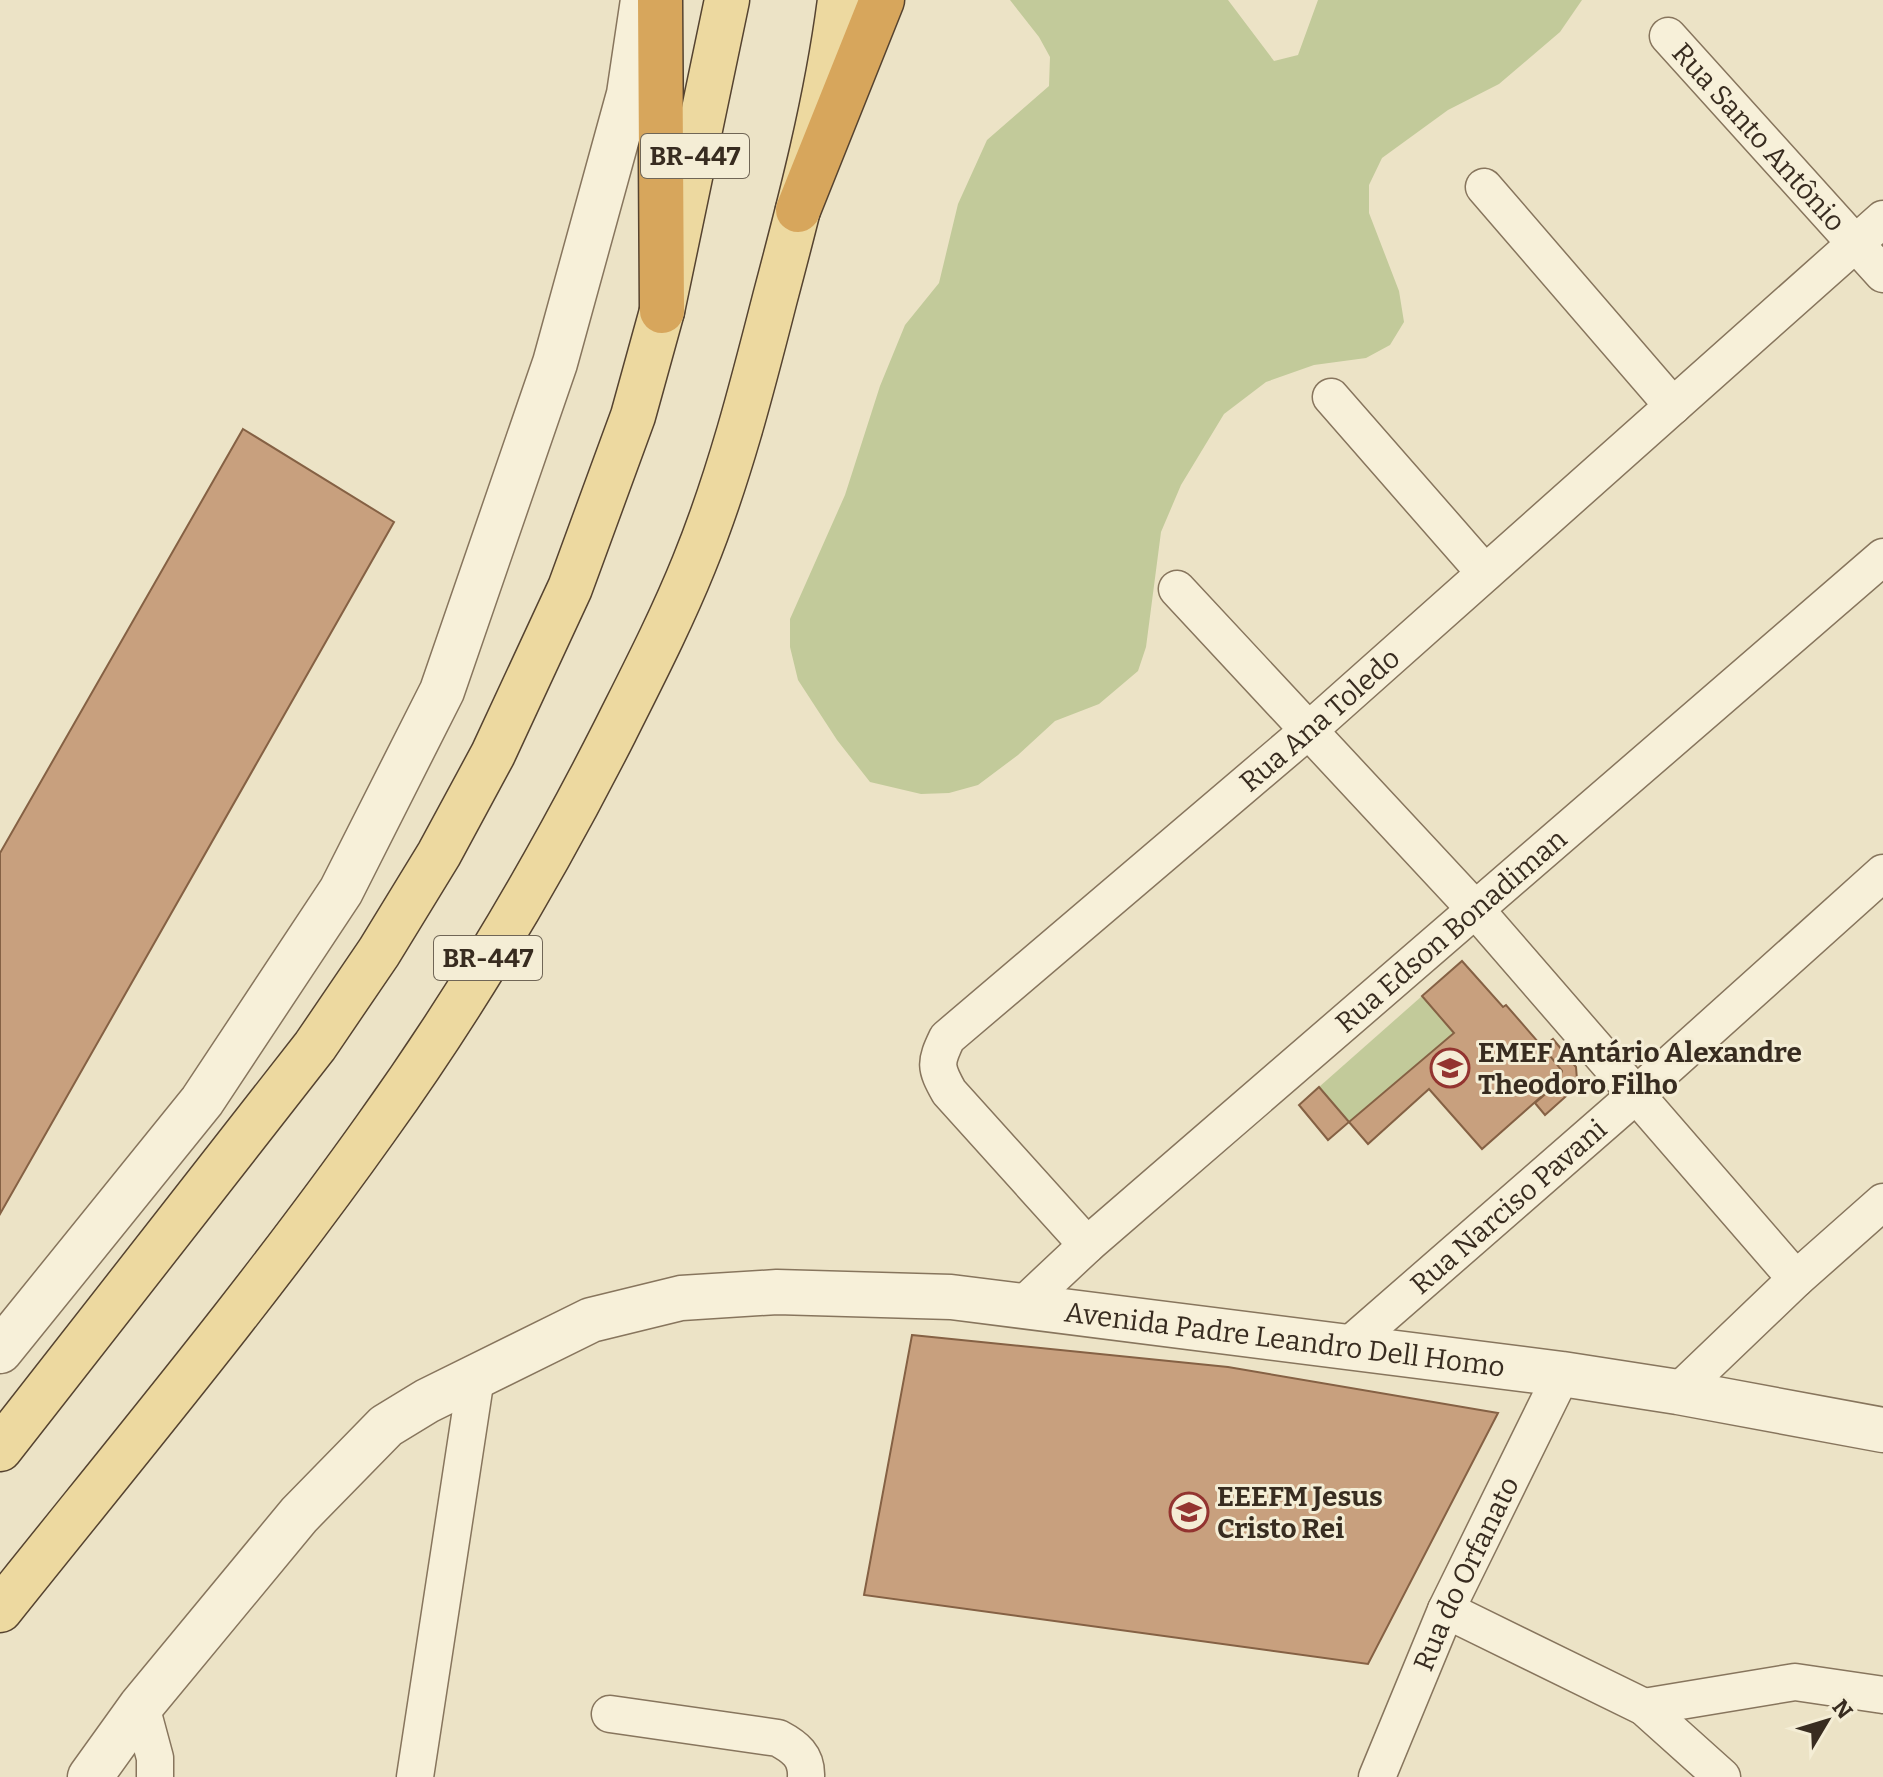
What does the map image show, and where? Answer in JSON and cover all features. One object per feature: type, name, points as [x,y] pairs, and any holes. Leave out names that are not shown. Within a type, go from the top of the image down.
[{"type":"highway","points":[[660,0],[662,311]]},
{"type":"highway","points":[[798,210],[882,0]]},
{"type":"main road","name":"BR-447","points":[[0,1449],[307,1057],[379,952],[439,854],[493,754],[570,588],[633,416],[662,311],[727,0]]},
{"type":"main road","name":"BR-447","points":[[0,1610],[318,1208],[378,1126],[519,907],[583,794],[694,565],[738,442],[798,210],[834,48],[840,0]]},
{"type":"street","points":[[0,1351],[202,1101],[341,891],[442,691],[555,363],[629,94],[643,0]]},
{"type":"street","name":"Rua Santo Antônio","points":[[1668,36],[1883,274]]},
{"type":"street","points":[[1484,187],[1673,406]]},
{"type":"street","name":"Rua Ana Toledo","points":[[1087,1245],[949,1092],[938,1072],[937,1059],[947,1038],[1309,730],[1883,219]]},
{"type":"street","points":[[1331,397],[1485,573]]},
{"type":"street","name":"Rua Edson Bonadiman","points":[[1022,1306],[1087,1245],[1883,557]]},
{"type":"street","points":[[1177,589],[1475,909],[1796,1279]]},
{"type":"street","name":"Rua Narciso Pavani","points":[[1347,1347],[1637,1094],[1883,873]]},
{"type":"street","points":[[1678,1392],[1796,1279],[1883,1202]]},
{"type":"street","name":"Avenida Padre Leandro Dell Homo","points":[[90,1777],[141,1706],[299,1515],[386,1426],[427,1401],[591,1320],[681,1298],[793,1293],[951,1297],[1562,1374],[1883,1430]]},
{"type":"street","name":"Rua do Orfanato","points":[[1377,1777],[1446,1610],[1562,1374]]},
{"type":"street","points":[[415,1777],[476,1377]]},
{"type":"street","points":[[1446,1610],[1644,1707],[1722,1777]]},
{"type":"street","points":[[1644,1707],[1795,1682],[1883,1695]]},
{"type":"street","points":[[141,1706],[155,1758],[155,1777]]},
{"type":"street","points":[[610,1714],[778,1738],[797,1749],[807,1767],[806,1777]]},
{"type":"green space","points":[[1010,0],[1228,0],[1274,61],[1298,55],[1318,0],[1582,0],[1560,32],[1499,84],[1448,110],[1382,158],[1369,185],[1369,213],[1399,291],[1404,322],[1390,345],[1366,358],[1314,365],[1266,382],[1224,414],[1181,485],[1161,532],[1146,647],[1138,671],[1099,704],[1055,721],[1018,755],[978,785],[949,793],[921,794],[870,782],[837,740],[798,680],[790,647],[790,619],[845,495],[880,386],[905,325],[939,283],[958,204],[987,140],[1049,86],[1050,57],[1039,37]]},
{"type":"green space","points":[[1422,996],[1454,1033],[1349,1122],[1319,1087]]},
{"type":"building","points":[[243,429],[394,522],[0,1214],[0,853]]},
{"type":"building","points":[[1462,961],[1503,1007],[1506,1005],[1559,1066],[1562,1071],[1560,1080],[1482,1149],[1429,1089],[1368,1144],[1349,1122],[1454,1033],[1422,996]]},
{"type":"building","points":[[1553,1039],[1576,1067],[1577,1080],[1573,1090],[1545,1115],[1535,1103],[1557,1084],[1562,1071],[1543,1047]]},
{"type":"building","points":[[1319,1087],[1349,1122],[1328,1140],[1299,1105]]},
{"type":"building","points":[[912,1335],[1228,1367],[1498,1413],[1368,1664],[864,1595]]},
{"type":"place","name":"EMEF Antário Alexandre Theodoro Filho","points":[[1450,1068]]},
{"type":"place","name":"EEEFM Jesus Cristo Rei","points":[[1189,1512]]}]
